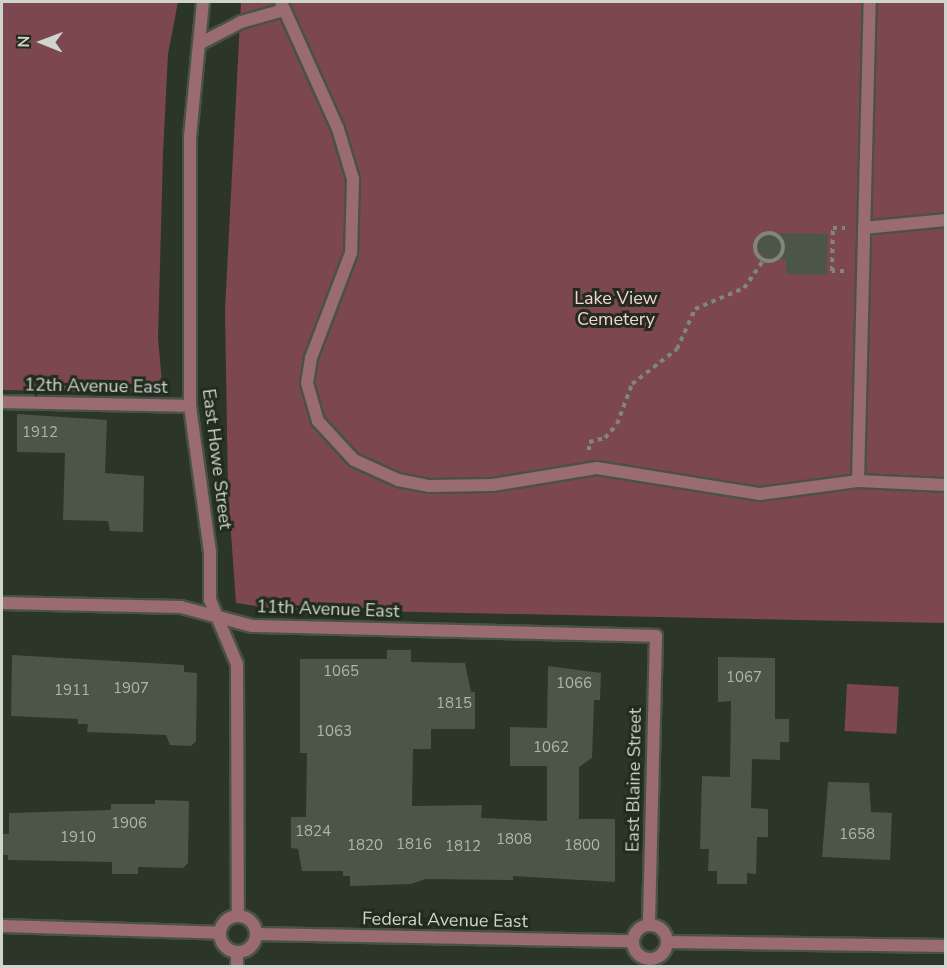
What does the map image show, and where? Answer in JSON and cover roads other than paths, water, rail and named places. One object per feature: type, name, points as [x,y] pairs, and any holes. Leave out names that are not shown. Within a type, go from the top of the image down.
[{"type":"street","name":"East Howe Street","points":[[203,2],[190,136],[190,406],[209,540],[210,600],[237,664],[241,703],[238,916]]},
{"type":"street","points":[[858,481],[870,2]]},
{"type":"street","points":[[199,44],[241,22],[282,6],[338,129],[355,194],[351,253],[308,371],[312,410],[325,432],[361,463],[398,480],[429,486],[493,485],[588,469],[760,494],[858,481],[945,485]]},
{"type":"street","points":[[864,228],[945,220]]},
{"type":"street","name":"12th Avenue East","points":[[2,402],[190,406]]},
{"type":"street","name":"11th Avenue East","points":[[2,603],[181,607],[252,626],[656,636]]},
{"type":"street","name":"East Blaine Street","points":[[649,925],[656,636]]},
{"type":"street","points":[[238,916],[251,921],[256,934],[251,947],[237,952],[225,946],[220,933],[228,919],[238,916]]},
{"type":"street","points":[[649,925],[662,930],[667,942],[662,954],[649,963],[637,954],[632,941],[640,928],[649,925]]},
{"type":"street","points":[[2,926],[220,933]]},
{"type":"street","name":"Federal Avenue East","points":[[256,934],[632,941]]},
{"type":"street","points":[[667,942],[945,946]]},
{"type":"street","points":[[237,952],[237,966]]},
{"type":"park label","name":"Lake View Cemetery","points":[[616,309]]}]
